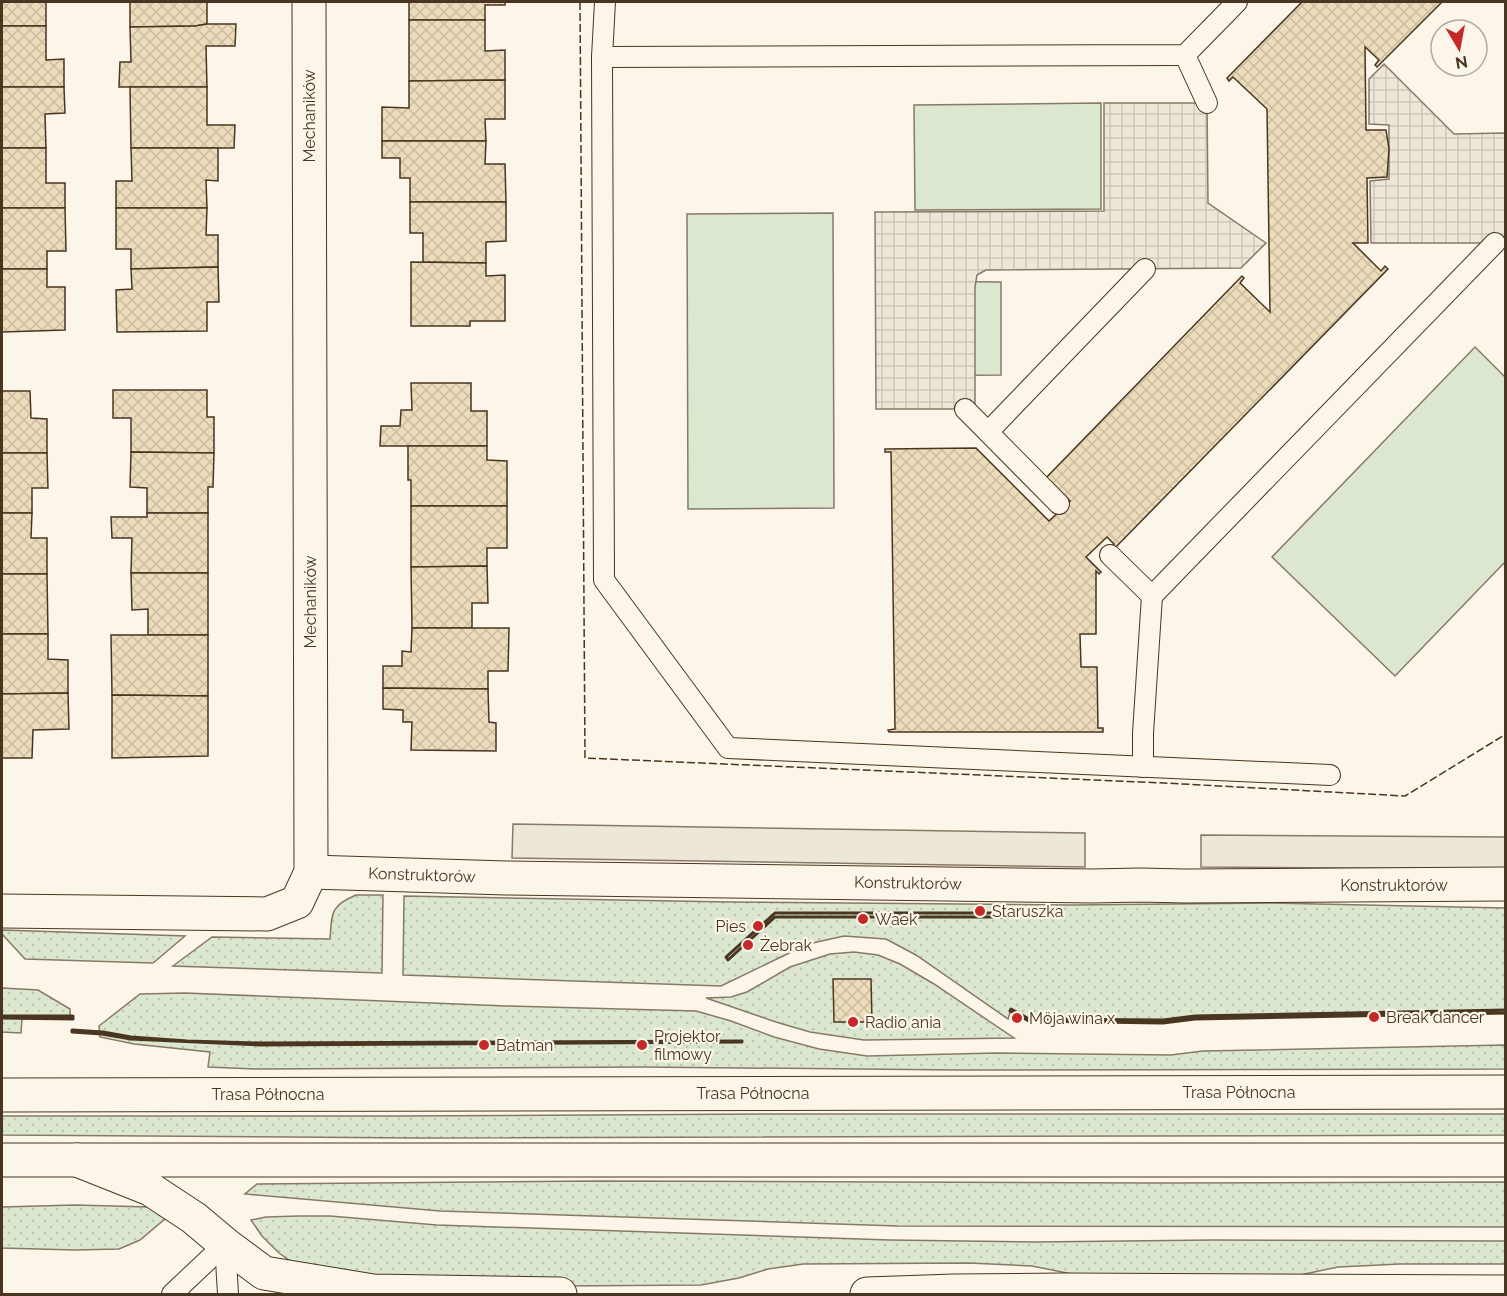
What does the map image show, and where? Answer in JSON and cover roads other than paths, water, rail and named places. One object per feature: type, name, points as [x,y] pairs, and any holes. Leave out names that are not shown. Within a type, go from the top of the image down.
[{"type":"street","name":"Mechaników","points":[[2,911],[267,914],[297,902],[311,872],[309,2]]},
{"type":"street","name":"Konstruktorów","points":[[311,872],[518,878],[1092,886],[1506,884]]},
{"type":"street","name":"Trasa Północna","points":[[2,1095],[1506,1092]]},
{"type":"street","points":[[2,1160],[1506,1160]]},
{"type":"street","points":[[77,1160],[150,1189],[194,1218],[264,1273],[372,1291],[560,1294]]},
{"type":"street","points":[[867,1294],[1042,1290],[1492,1293]]},
{"type":"lane","points":[[605,2],[602,57],[604,580],[728,748],[1330,775]]},
{"type":"lane","points":[[602,57],[1185,55],[1237,2]]},
{"type":"lane","points":[[1185,55],[1207,103]]},
{"type":"lane","points":[[1143,767],[1152,596],[1495,243]]},
{"type":"lane","points":[[988,432],[1145,269]]},
{"type":"lane","points":[[965,409],[1059,504]]},
{"type":"lane","points":[[1110,555],[1152,596]]},
{"type":"lane","points":[[172,1294],[225,1244]]},
{"type":"lane","points":[[225,1244],[228,1294]]},
{"type":"place","name":"Staruszka","points":[[980,911]]},
{"type":"place","name":"Waek","points":[[863,919]]},
{"type":"place","name":"Pies","points":[[758,926]]},
{"type":"place","name":"Żebrak","points":[[748,945]]},
{"type":"place","name":"Break dancer","points":[[1374,1017]]},
{"type":"place","name":"Möja wina x","points":[[1017,1018]]},
{"type":"place","name":"Radio ania","points":[[853,1022]]},
{"type":"place","name":"Batman","points":[[484,1045]]},
{"type":"place","name":"Projektor filmowy","points":[[642,1045]]}]
